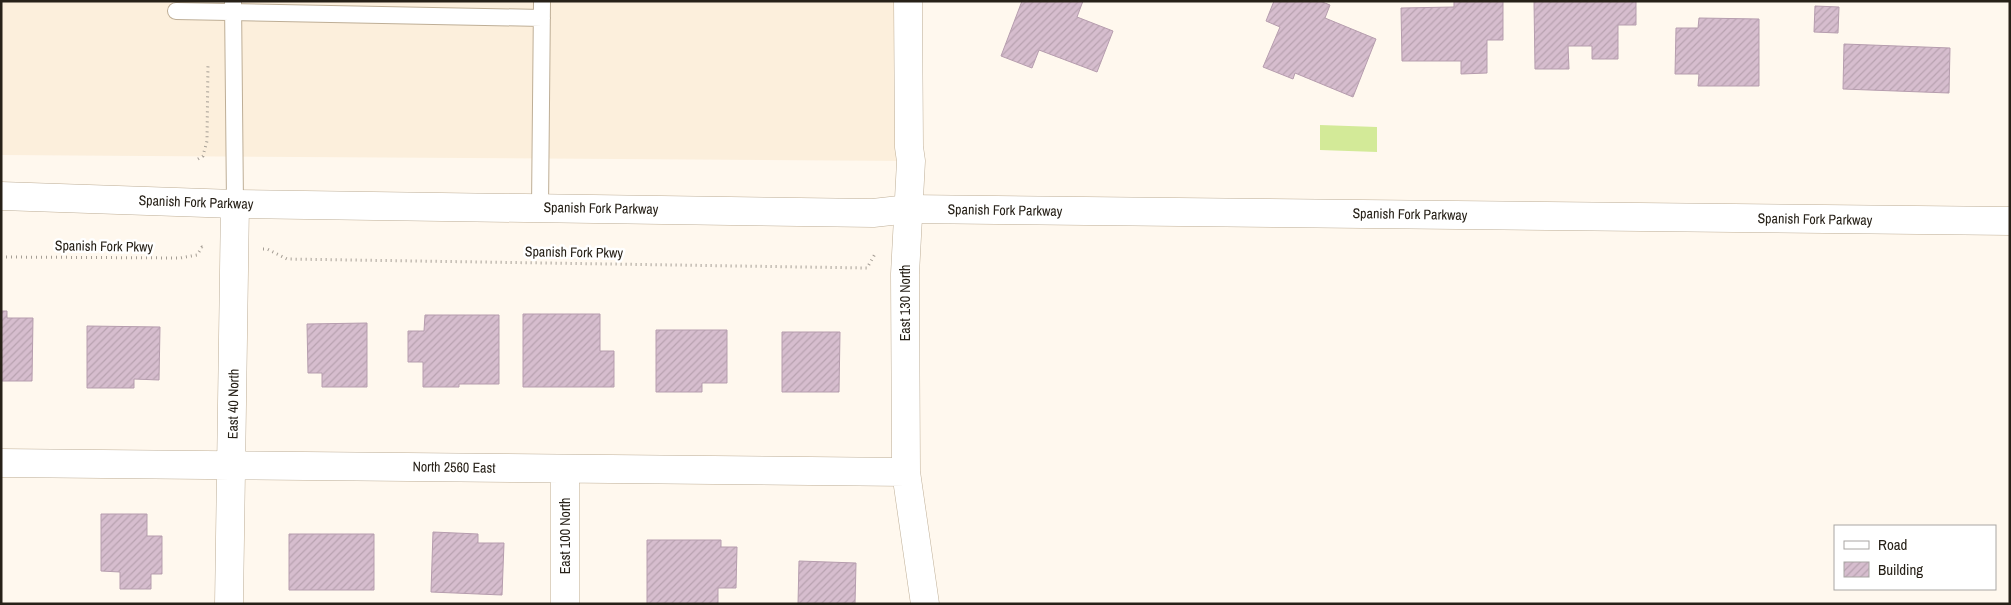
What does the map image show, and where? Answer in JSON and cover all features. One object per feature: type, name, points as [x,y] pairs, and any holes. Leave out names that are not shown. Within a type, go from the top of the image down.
[{"type":"street","name":"East 130 North","points":[[908,1],[909,147],[911,161],[905,274],[906,472],[925,604]]},
{"type":"street","name":"Spanish Fork Parkway","points":[[1,196],[235,204],[873,213],[909,209],[2010,221]]},
{"type":"street","name":"East 40 North","points":[[230,604],[235,204]]},
{"type":"street","name":"North 2560 East","points":[[1,463],[906,472]]},
{"type":"street","name":"East 100 North","points":[[565,469],[565,604]]},
{"type":"lane","points":[[540,208],[542,1]]},
{"type":"lane","points":[[176,11],[233,7],[542,18]]},
{"type":"lane","points":[[233,7],[235,204]]},
{"type":"path","points":[[198,159],[202,156],[207,141],[208,56]]},
{"type":"path","name":"Spanish Fork Pkwy","points":[[1,257],[180,258],[197,255],[202,248]]},
{"type":"path","name":"Spanish Fork Pkwy","points":[[267,249],[287,259],[867,268],[875,254]]},
{"type":"shaded area","points":[[1,1],[914,1],[911,161],[1,155]]},
{"type":"green space","points":[[1320,125],[1377,127],[1377,152],[1320,150]]},
{"type":"building","points":[[1022,1],[1083,1],[1077,17],[1113,31],[1097,72],[1039,50],[1032,68],[1001,56]]},
{"type":"building","points":[[1274,1],[1320,1],[1330,5],[1325,18],[1376,39],[1353,97],[1295,73],[1293,79],[1263,67],[1280,27],[1266,21]]},
{"type":"building","points":[[1454,1],[1503,1],[1503,40],[1487,40],[1487,73],[1461,74],[1461,61],[1402,61],[1401,8],[1454,7]]},
{"type":"building","points":[[1534,1],[1636,1],[1636,25],[1618,25],[1618,59],[1592,59],[1592,46],[1568,46],[1569,69],[1535,69]]},
{"type":"building","points":[[1815,6],[1839,7],[1838,33],[1814,32]]},
{"type":"building","points":[[1699,18],[1759,19],[1759,86],[1698,86],[1699,74],[1675,74],[1676,28],[1698,28]]},
{"type":"building","points":[[1844,44],[1950,48],[1949,93],[1843,89]]},
{"type":"building","points":[[1,311],[7,311],[7,318],[33,318],[32,381],[1,381]]},
{"type":"building","points":[[523,314],[600,314],[600,351],[614,351],[614,387],[523,387]]},
{"type":"building","points":[[425,315],[499,315],[499,384],[459,384],[459,387],[423,387],[423,362],[408,362],[408,331],[424,331]]},
{"type":"building","points":[[367,323],[367,387],[322,387],[322,373],[308,373],[307,324]]},
{"type":"building","points":[[87,326],[160,327],[159,380],[134,379],[134,388],[87,388]]},
{"type":"building","points":[[656,330],[727,330],[727,383],[702,383],[702,392],[656,392]]},
{"type":"building","points":[[782,332],[840,332],[839,392],[782,392]]},
{"type":"building","points":[[101,514],[147,514],[147,536],[162,536],[162,574],[151,574],[151,589],[120,589],[120,572],[101,571]]},
{"type":"building","points":[[433,532],[478,534],[478,543],[504,543],[502,595],[431,592]]},
{"type":"building","points":[[289,534],[374,534],[374,590],[289,590]]},
{"type":"building","points":[[647,540],[721,540],[721,547],[737,547],[736,588],[718,588],[718,604],[647,604]]},
{"type":"building","points":[[799,561],[856,563],[855,604],[798,604]]}]
